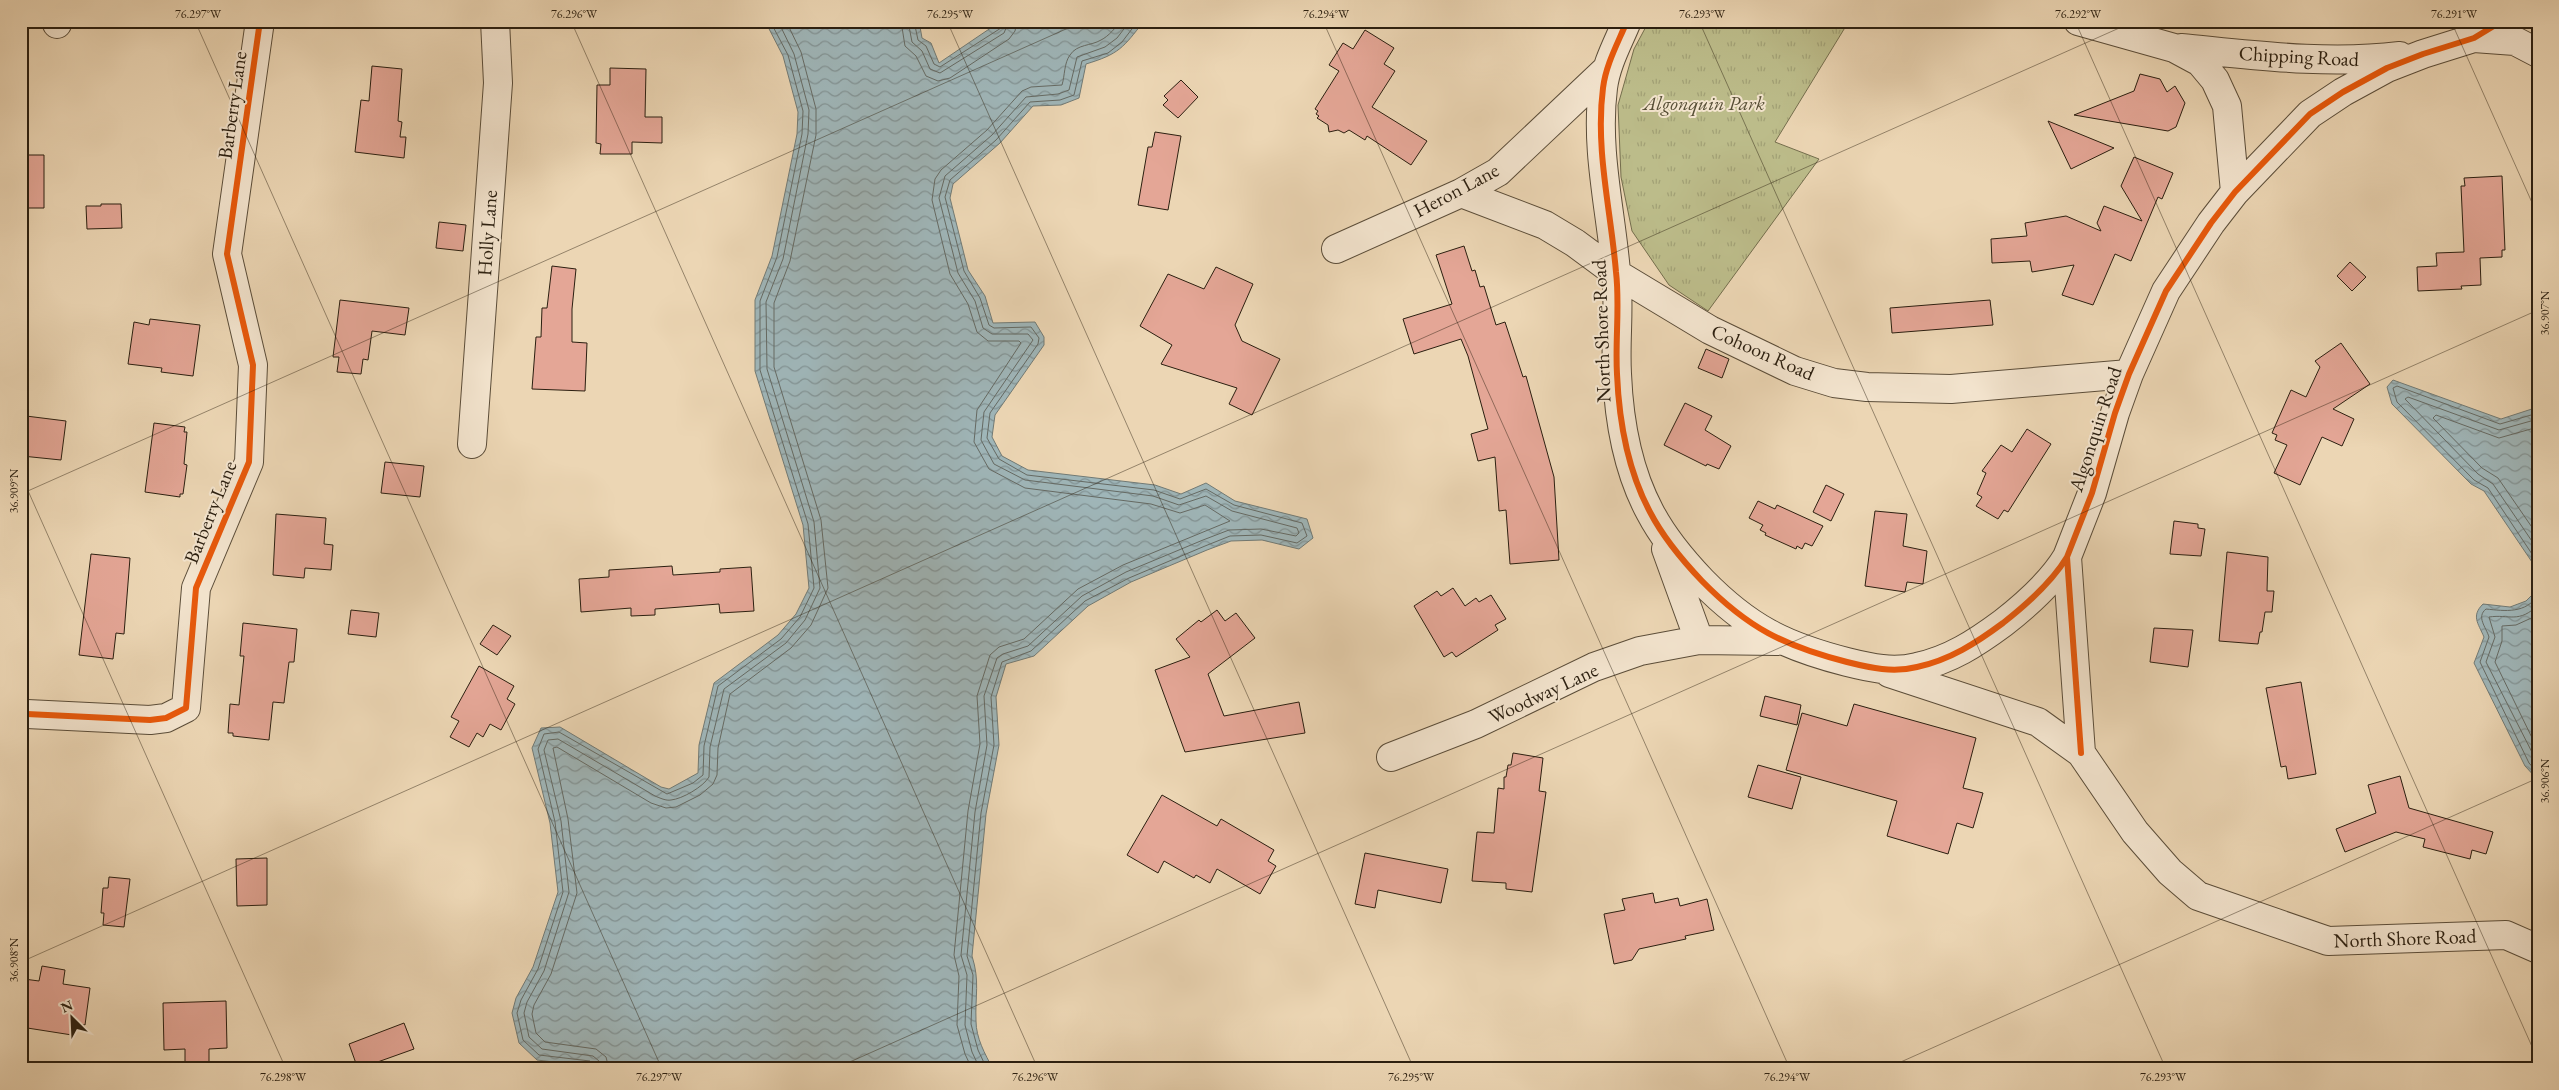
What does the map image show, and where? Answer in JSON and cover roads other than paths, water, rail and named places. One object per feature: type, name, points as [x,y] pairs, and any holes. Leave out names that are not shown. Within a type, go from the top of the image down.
[{"type":"street","name":"Barberry Lane","points":[[27,714],[150,720],[166,718],[186,708],[196,588],[249,462],[253,365],[227,254],[260,21]]},
{"type":"street","name":"Holly Lane","points":[[472,444],[498,83],[495,21]]},
{"type":"street","name":"North Shore Road","points":[[1627,21],[1606,70],[1600,138],[1617,274],[1619,334],[1616,372],[1621,420],[1631,466],[1648,510],[1678,556],[1728,607],[1754,627],[1782,641],[1813,653],[1883,670],[2038,722],[2081,753],[2135,832],[2170,872],[2198,896],[2328,941],[2506,935],[2538,949]]},
{"type":"street","name":"Chipping Road","points":[[2078,21],[2174,48],[2293,58],[2373,59],[2423,54]]},
{"type":"street","name":"Algonquin Road","points":[[2081,753],[2067,557],[2092,493],[2115,413],[2129,374],[2166,291],[2211,223],[2235,192],[2310,114],[2343,92],[2387,68],[2474,38],[2502,21]]},
{"type":"street","points":[[2474,38],[2515,41],[2538,52]]},
{"type":"street","name":"Chipping Road","points":[[2174,48],[2200,62],[2215,80],[2226,106],[2235,192]]},
{"type":"street","name":"Heron Lane","points":[[1336,249],[1461,193],[1505,166],[1606,70]]},
{"type":"street","name":"Cohoon Road","points":[[1461,193],[1545,224],[1575,243],[1617,274],[1710,330],[1795,371],[1834,383],[1867,387],[1951,389],[2129,374]]},
{"type":"street","points":[[1664,536],[1667,553],[1699,640]]},
{"type":"street","name":"North Shore Road","points":[[1883,670],[1916,668],[1948,658],[1977,642],[2018,611],[2060,569],[2067,557]]},
{"type":"street","name":"Woodway Lane","points":[[1391,757],[1476,724],[1594,667],[1640,651],[1699,640],[1782,641]]},
{"type":"water","points":[[765,21],[919,21],[922,38],[931,43],[939,63],[1001,21],[1144,21],[1120,49],[1106,57],[1086,64],[1079,98],[1061,105],[1033,106],[1000,143],[953,184],[950,198],[968,270],[985,296],[993,323],[1035,322],[1044,337],[1044,345],[995,415],[992,437],[1002,456],[1028,470],[1155,485],[1181,494],[1206,483],[1235,501],[1307,519],[1313,538],[1299,549],[1262,540],[1231,541],[1207,550],[1131,582],[1088,606],[1034,656],[1006,664],[996,697],[999,745],[986,814],[972,956],[977,981],[976,1021],[978,1034],[981,1046],[993,1069],[611,1069],[537,1060],[519,1043],[512,1013],[516,998],[533,967],[558,892],[550,823],[532,748],[541,728],[560,727],[661,787],[669,789],[698,773],[699,745],[714,683],[778,635],[796,614],[809,588],[803,525],[755,371],[755,300],[772,256],[797,134],[798,112],[783,56]]},
{"type":"water","points":[[2393,380],[2501,419],[2538,407],[2538,780],[2525,766],[2474,663],[2484,637],[2476,616],[2479,608],[2483,604],[2510,607],[2526,601],[2533,594],[2536,579],[2532,562],[2484,491],[2471,484],[2392,404],[2387,387]]},
{"type":"park label","name":"Algonquin Park","points":[[1704,103]]}]
